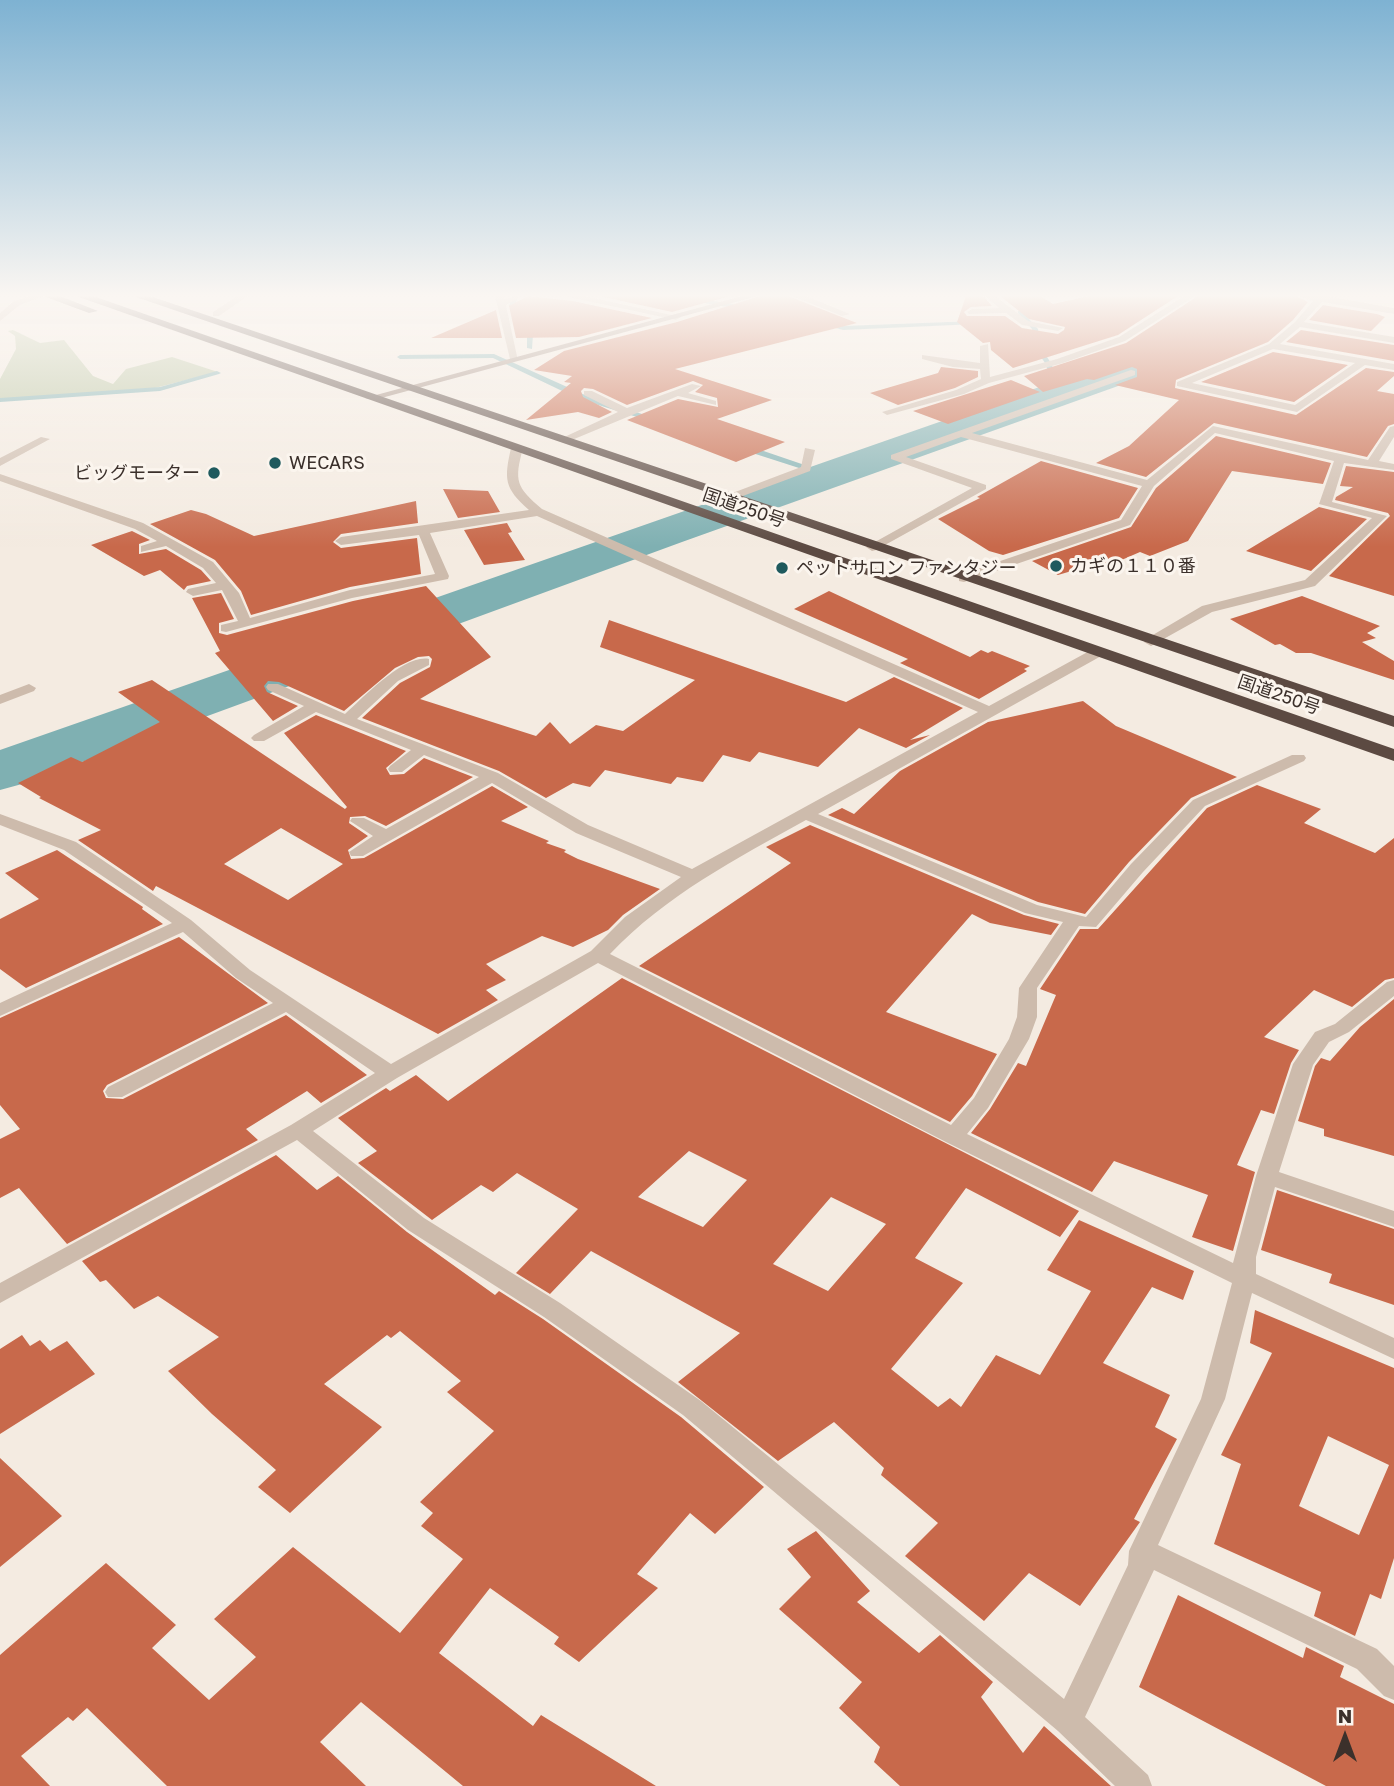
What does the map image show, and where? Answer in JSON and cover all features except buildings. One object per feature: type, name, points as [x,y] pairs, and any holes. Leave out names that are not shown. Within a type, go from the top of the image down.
[{"type":"highway","name":"国道250号","points":[[319,379],[1394,755]]},
{"type":"highway","name":"国道250号","points":[[387,379],[1151,642],[1394,722]]},
{"type":"street","points":[[370,398],[438,379]]},
{"type":"street","points":[[887,412],[960,392],[991,379]]},
{"type":"street","points":[[872,547],[982,487],[895,457],[1113,379]]},
{"type":"street","points":[[1192,379],[1181,384],[1297,409]]},
{"type":"street","points":[[1279,416],[1297,409],[1339,379]]},
{"type":"street","points":[[563,440],[696,386]]},
{"type":"street","points":[[588,393],[627,412]]},
{"type":"street","points":[[678,393],[712,403]]},
{"type":"street","points":[[964,578],[1126,522],[1149,484],[1213,429],[1340,459],[1394,467]]},
{"type":"street","points":[[1372,463],[1394,429]]},
{"type":"street","points":[[962,434],[1149,484]]},
{"type":"street","points":[[0,463],[45,439]]},
{"type":"street","points":[[988,453],[1002,445]]},
{"type":"street","points":[[517,448],[509,477],[516,493],[538,512],[634,552],[990,712]]},
{"type":"street","points":[[731,498],[806,469],[809,450]]},
{"type":"street","points":[[1340,459],[1325,504],[1388,518]]},
{"type":"street","points":[[0,477],[139,526],[208,565],[232,593],[246,623]]},
{"type":"street","points":[[341,541],[538,512]]},
{"type":"street","points":[[1151,642],[1207,609],[1310,583],[1388,518]]},
{"type":"street","points":[[226,628],[350,594],[443,576],[423,531]]},
{"type":"street","points":[[145,550],[167,541]]},
{"type":"street","points":[[194,592],[225,585]]},
{"type":"street","points":[[0,1294],[298,1130],[390,1073],[598,955],[631,921],[693,876],[1098,652]]},
{"type":"street","points":[[347,720],[393,678],[424,662]]},
{"type":"street","points":[[273,687],[347,720],[492,776],[582,828],[693,876]]},
{"type":"street","points":[[0,700],[29,688]]},
{"type":"street","points":[[259,738],[315,706]]},
{"type":"street","points":[[396,769],[422,749]]},
{"type":"street","points":[[805,814],[1031,909],[1090,923],[1145,859],[1199,803],[1298,758]]},
{"type":"street","points":[[357,852],[492,776]]},
{"type":"street","points":[[0,819],[71,846],[185,924],[243,974],[390,1073]]},
{"type":"street","points":[[358,821],[386,836]]},
{"type":"street","points":[[953,1137],[981,1103],[1019,1039],[1027,1017],[1028,988],[1073,921]]},
{"type":"street","points":[[0,1010],[185,924]]},
{"type":"street","points":[[598,955],[953,1137],[1244,1280],[1394,1349]]},
{"type":"street","points":[[1068,1721],[1142,1566],[1142,1551],[1213,1399],[1244,1280],[1245,1257],[1266,1176],[1303,1064],[1322,1037],[1342,1028],[1394,986]]},
{"type":"street","points":[[115,1092],[287,1004]]},
{"type":"street","points":[[298,1130],[416,1224],[552,1310],[692,1408],[1068,1721],[1137,1786]]},
{"type":"street","points":[[1266,1176],[1394,1219]]},
{"type":"street","points":[[1142,1551],[1367,1659],[1394,1686]]},
{"type":"green space","points":[[0,379],[101,379],[113,384],[117,379],[189,379],[155,388],[0,399]]},
{"type":"waterway","points":[[0,400],[160,389],[194,379]]},
{"type":"waterway","points":[[544,379],[582,397],[656,420]]},
{"type":"waterway","points":[[1055,379],[1060,393]]},
{"type":"waterway","points":[[683,527],[1100,379]]},
{"type":"waterway","points":[[743,447],[830,475]]},
{"type":"waterway","points":[[0,771],[663,534]]},
{"type":"place","name":"WECARS","points":[[275,463]]},
{"type":"place","name":"ビッグモーター","points":[[214,473]]},
{"type":"place","name":"カギの１１０番","points":[[1056,566]]},
{"type":"place","name":"ペットサロン ファンタジー","points":[[782,568]]}]
